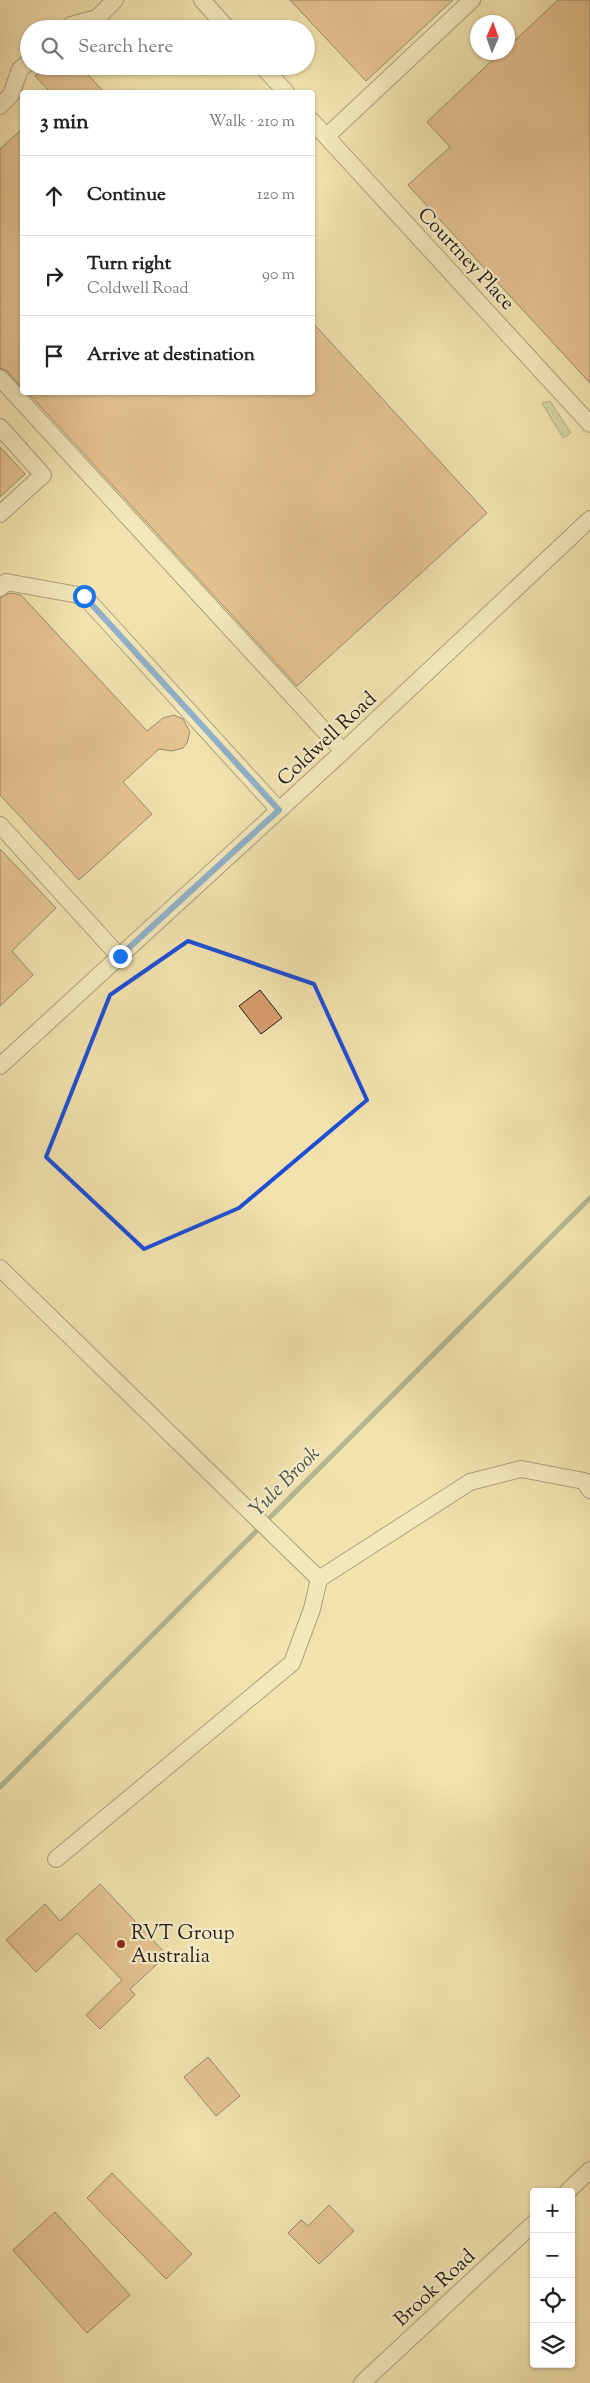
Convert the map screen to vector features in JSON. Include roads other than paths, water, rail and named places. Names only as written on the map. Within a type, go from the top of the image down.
[{"type":"street","points":[[90,20],[97,18],[115,0]]},
{"type":"street","points":[[202,0],[220,20]]},
{"type":"street","points":[[327,136],[472,0]]},
{"type":"street","points":[[0,106],[12,96],[20,69]]},
{"type":"street","points":[[270,75],[284,90]]},
{"type":"street","name":"Courtney Place","points":[[315,124],[590,424]]},
{"type":"street","points":[[0,378],[343,751]]},
{"type":"street","points":[[0,428],[43,475],[0,514]]},
{"type":"street","name":"Coldwell Road","points":[[0,1066],[343,751],[590,519]]},
{"type":"street","points":[[0,588],[6,582],[84,596],[279,810]]},
{"type":"street","points":[[0,825],[120,956]]},
{"type":"street","points":[[0,1268],[319,1579]]},
{"type":"street","points":[[56,1859],[292,1663],[312,1609],[319,1579],[470,1482],[521,1469],[584,1481],[590,1490]]},
{"type":"street","points":[[570,2188],[590,2170]]},
{"type":"street","name":"Brook Road","points":[[362,2383],[530,2227]]},
{"type":"waterway","name":"Yule Brook","points":[[0,1787],[590,1198]]},
{"type":"place","name":"RVT Group Australia","points":[[121,1944]]}]
